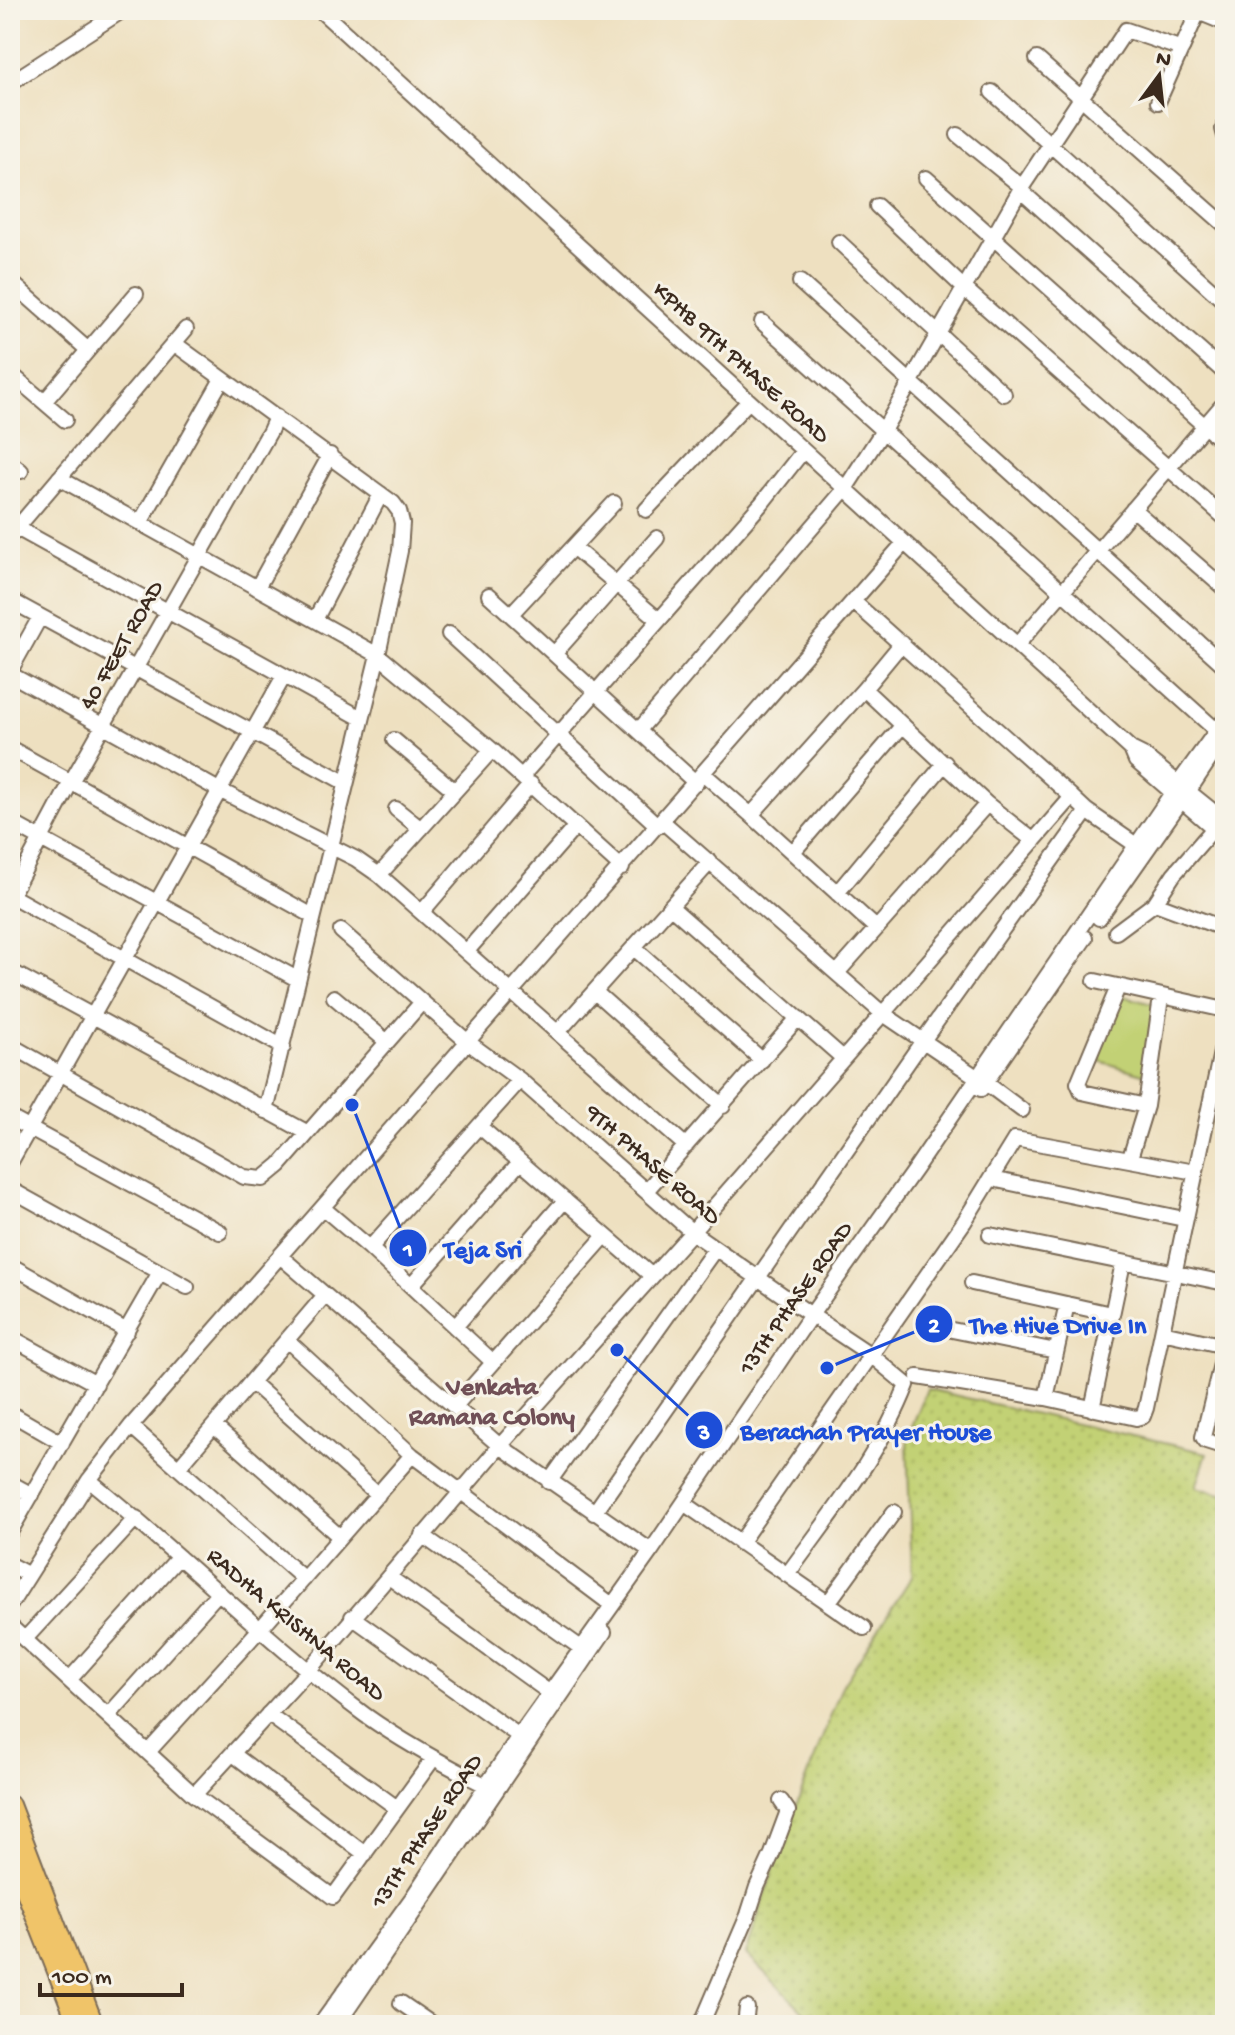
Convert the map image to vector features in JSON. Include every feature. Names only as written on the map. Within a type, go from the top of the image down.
[{"type":"main road","points":[[10,1805],[94,2025]]},
{"type":"main road","points":[[10,1851],[78,2025]]},
{"type":"street","points":[[10,83],[123,10]]},
{"type":"street","name":"KPHB 9TH PHASE ROAD","points":[[320,10],[1131,749],[1136,761],[1149,766],[1222,825]]},
{"type":"street","points":[[1158,102],[1198,12],[1225,23]]},
{"type":"street","points":[[639,730],[845,489],[940,334],[1021,189],[1126,30],[1182,49]]},
{"type":"street","points":[[1037,59],[1225,225]]},
{"type":"street","points":[[992,92],[1225,302]]},
{"type":"street","points":[[1225,124],[1225,136]]},
{"type":"street","points":[[958,135],[1225,373]]},
{"type":"street","points":[[926,178],[1225,444]]},
{"type":"street","points":[[877,206],[964,288],[1225,518]]},
{"type":"street","points":[[839,242],[1004,394]]},
{"type":"street","points":[[10,281],[88,350]]},
{"type":"street","points":[[800,282],[1225,666]]},
{"type":"street","points":[[44,402],[136,294]]},
{"type":"street","points":[[762,322],[1063,591],[1222,728],[1180,792]]},
{"type":"street","points":[[186,329],[14,532],[361,718]]},
{"type":"street","points":[[175,344],[381,494],[399,511],[402,523],[400,551],[378,655],[266,1111]]},
{"type":"street","points":[[10,373],[65,420]]},
{"type":"street","points":[[140,523],[222,379]]},
{"type":"street","points":[[646,510],[748,402]]},
{"type":"street","points":[[1017,645],[1225,402]]},
{"type":"street","name":"40 FEET ROAD","points":[[10,896],[276,417]]},
{"type":"street","points":[[422,912],[560,734],[762,503],[803,451]]},
{"type":"street","points":[[257,588],[330,455]]},
{"type":"street","points":[[59,478],[378,655],[492,750],[622,868]]},
{"type":"street","points":[[315,620],[381,494]]},
{"type":"street","points":[[511,614],[614,503]]},
{"type":"street","points":[[1133,509],[1225,589]]},
{"type":"street","points":[[555,653],[657,538]]},
{"type":"street","points":[[10,1605],[89,1480],[131,1426],[904,543]]},
{"type":"street","points":[[574,548],[659,620]]},
{"type":"street","points":[[489,595],[639,730],[751,815],[876,928]]},
{"type":"street","points":[[10,600],[346,783]]},
{"type":"street","points":[[854,602],[1087,811],[1136,845]]},
{"type":"street","points":[[40,617],[10,672],[219,790],[356,859],[379,875],[686,1146]]},
{"type":"street","points":[[449,634],[660,824],[710,862],[882,1013],[1022,1110]]},
{"type":"street","points":[[751,815],[902,643]]},
{"type":"street","points":[[10,1163],[284,676]]},
{"type":"street","points":[[864,689],[987,804],[1034,841]]},
{"type":"street","points":[[793,852],[903,725]]},
{"type":"street","points":[[394,740],[455,791]]},
{"type":"street","points":[[10,748],[313,916]]},
{"type":"street","points":[[379,875],[492,750]]},
{"type":"street","points":[[837,893],[945,763]]},
{"type":"street","name":"13TH PHASE ROAD","points":[[1003,1049],[1136,845],[1180,792]]},
{"type":"street","name":"13TH PHASE ROAD","points":[[337,2025],[602,1626],[1180,792]]},
{"type":"street","points":[[194,1795],[308,1671],[460,1491],[692,1232],[1072,797]]},
{"type":"street","points":[[837,973],[987,804]]},
{"type":"street","points":[[396,809],[421,829]]},
{"type":"street","points":[[594,1513],[1087,811]]},
{"type":"street","points":[[10,822],[297,979]]},
{"type":"street","points":[[1116,932],[1155,903],[1174,874],[1222,825]]},
{"type":"street","points":[[467,951],[576,826]]},
{"type":"street","points":[[558,1032],[710,862]]},
{"type":"street","points":[[10,896],[283,1047]]},
{"type":"street","points":[[1155,903],[1225,929]]},
{"type":"street","points":[[671,907],[843,1058]]},
{"type":"street","name":"9TH PHASE ROAD","points":[[341,931],[469,1043],[520,1080],[692,1232],[871,1355],[907,1385],[894,1418],[868,1461],[787,1575]]},
{"type":"street","points":[[634,948],[762,1060]]},
{"type":"street","points":[[10,971],[308,1133]]},
{"type":"street","points":[[1095,981],[1225,1010]]},
{"type":"street","points":[[1118,987],[1078,1083],[1082,1092],[1146,1106]]},
{"type":"street","points":[[595,992],[723,1106]]},
{"type":"street","points":[[334,997],[386,1041]]},
{"type":"street","points":[[1130,1158],[1146,1106],[1161,997]]},
{"type":"street","points":[[10,1045],[244,1177],[255,1180],[269,1175],[422,1002]]},
{"type":"street","points":[[646,1191],[798,1018]]},
{"type":"street","points":[[918,1377],[1046,1398],[1136,1418],[1143,1416],[1225,1033]]},
{"type":"street","points":[[370,1248],[520,1080]]},
{"type":"street","points":[[10,1118],[220,1232]]},
{"type":"street","points":[[479,1126],[652,1276]]},
{"type":"street","points":[[740,1543],[992,1179],[1015,1139],[1195,1172]]},
{"type":"street","points":[[411,1286],[520,1162]]},
{"type":"street","points":[[992,1179],[1184,1219]]},
{"type":"street","points":[[10,1189],[187,1287]]},
{"type":"street","points":[[455,1327],[565,1200]]},
{"type":"street","points":[[323,1208],[493,1362]]},
{"type":"street","points":[[990,1235],[1225,1283]]},
{"type":"street","points":[[455,1406],[605,1236]]},
{"type":"street","points":[[549,1482],[715,1249]]},
{"type":"street","points":[[280,1256],[500,1446],[651,1551]]},
{"type":"street","points":[[1092,1409],[1123,1263]]},
{"type":"street","points":[[10,1265],[127,1331]]},
{"type":"street","points":[[10,1532],[160,1272]]},
{"type":"street","points":[[972,1283],[1111,1314]]},
{"type":"street","points":[[178,1468],[325,1295]]},
{"type":"street","points":[[1046,1398],[1067,1304]]},
{"type":"street","points":[[952,1330],[1056,1351]]},
{"type":"street","points":[[1162,1332],[1225,1347],[1220,1395],[1203,1437],[1206,1441],[1225,1447]]},
{"type":"street","points":[[10,1337],[96,1384]]},
{"type":"street","points":[[287,1340],[412,1455],[612,1605]]},
{"type":"street","name":"13TH PHASE ROAD","points":[[320,2025],[412,1898],[519,1736],[581,1648],[602,1626],[612,1605],[798,1342]]},
{"type":"street","points":[[251,1382],[378,1495]]},
{"type":"street","points":[[10,1413],[62,1443]]},
{"type":"street","points":[[131,1426],[304,1579]]},
{"type":"street","points":[[214,1426],[340,1537]]},
{"type":"street","points":[[148,1752],[412,1455]]},
{"type":"street","name":"RADHA KRISHNA ROAD","points":[[89,1480],[308,1671],[433,1759],[487,1786]]},
{"type":"street","points":[[10,1483],[32,1495]]},
{"type":"street","points":[[688,1506],[864,1628]]},
{"type":"street","points":[[828,1603],[894,1512]]},
{"type":"street","points":[[25,1639],[136,1518]]},
{"type":"street","points":[[422,1535],[581,1648]]},
{"type":"street","points":[[69,1680],[179,1557]]},
{"type":"street","points":[[10,1565],[29,1575]]},
{"type":"street","points":[[389,1577],[550,1693]]},
{"type":"street","points":[[108,1716],[218,1593]]},
{"type":"street","points":[[352,1617],[519,1736]]},
{"type":"street","points":[[10,1626],[194,1795],[333,1897],[433,1759]]},
{"type":"street","points":[[268,1714],[397,1808]]},
{"type":"street","points":[[233,1754],[365,1854]]},
{"type":"street","points":[[701,2025],[788,1811],[781,1801]]},
{"type":"street","points":[[401,2003],[433,2025]]},
{"type":"street","points":[[745,2025],[747,2008]]},
{"type":"green space","points":[[1120,995],[1155,1005],[1146,1075],[1093,1059]]},
{"type":"green space","points":[[927,1389],[1207,1453],[1196,1487],[1225,1495],[1225,2025],[817,2025],[746,1954],[780,1849],[842,1686],[912,1576],[907,1439]]},
{"type":"place","name":"Teja Sri","points":[[352,1105]]},
{"type":"place","name":"Berachah Prayer House","points":[[617,1350]]},
{"type":"place","name":"The Hive Drive In","points":[[827,1368]]},
{"type":"district","name":"Venkata Ramana Colony","points":[[492,1404]]}]
